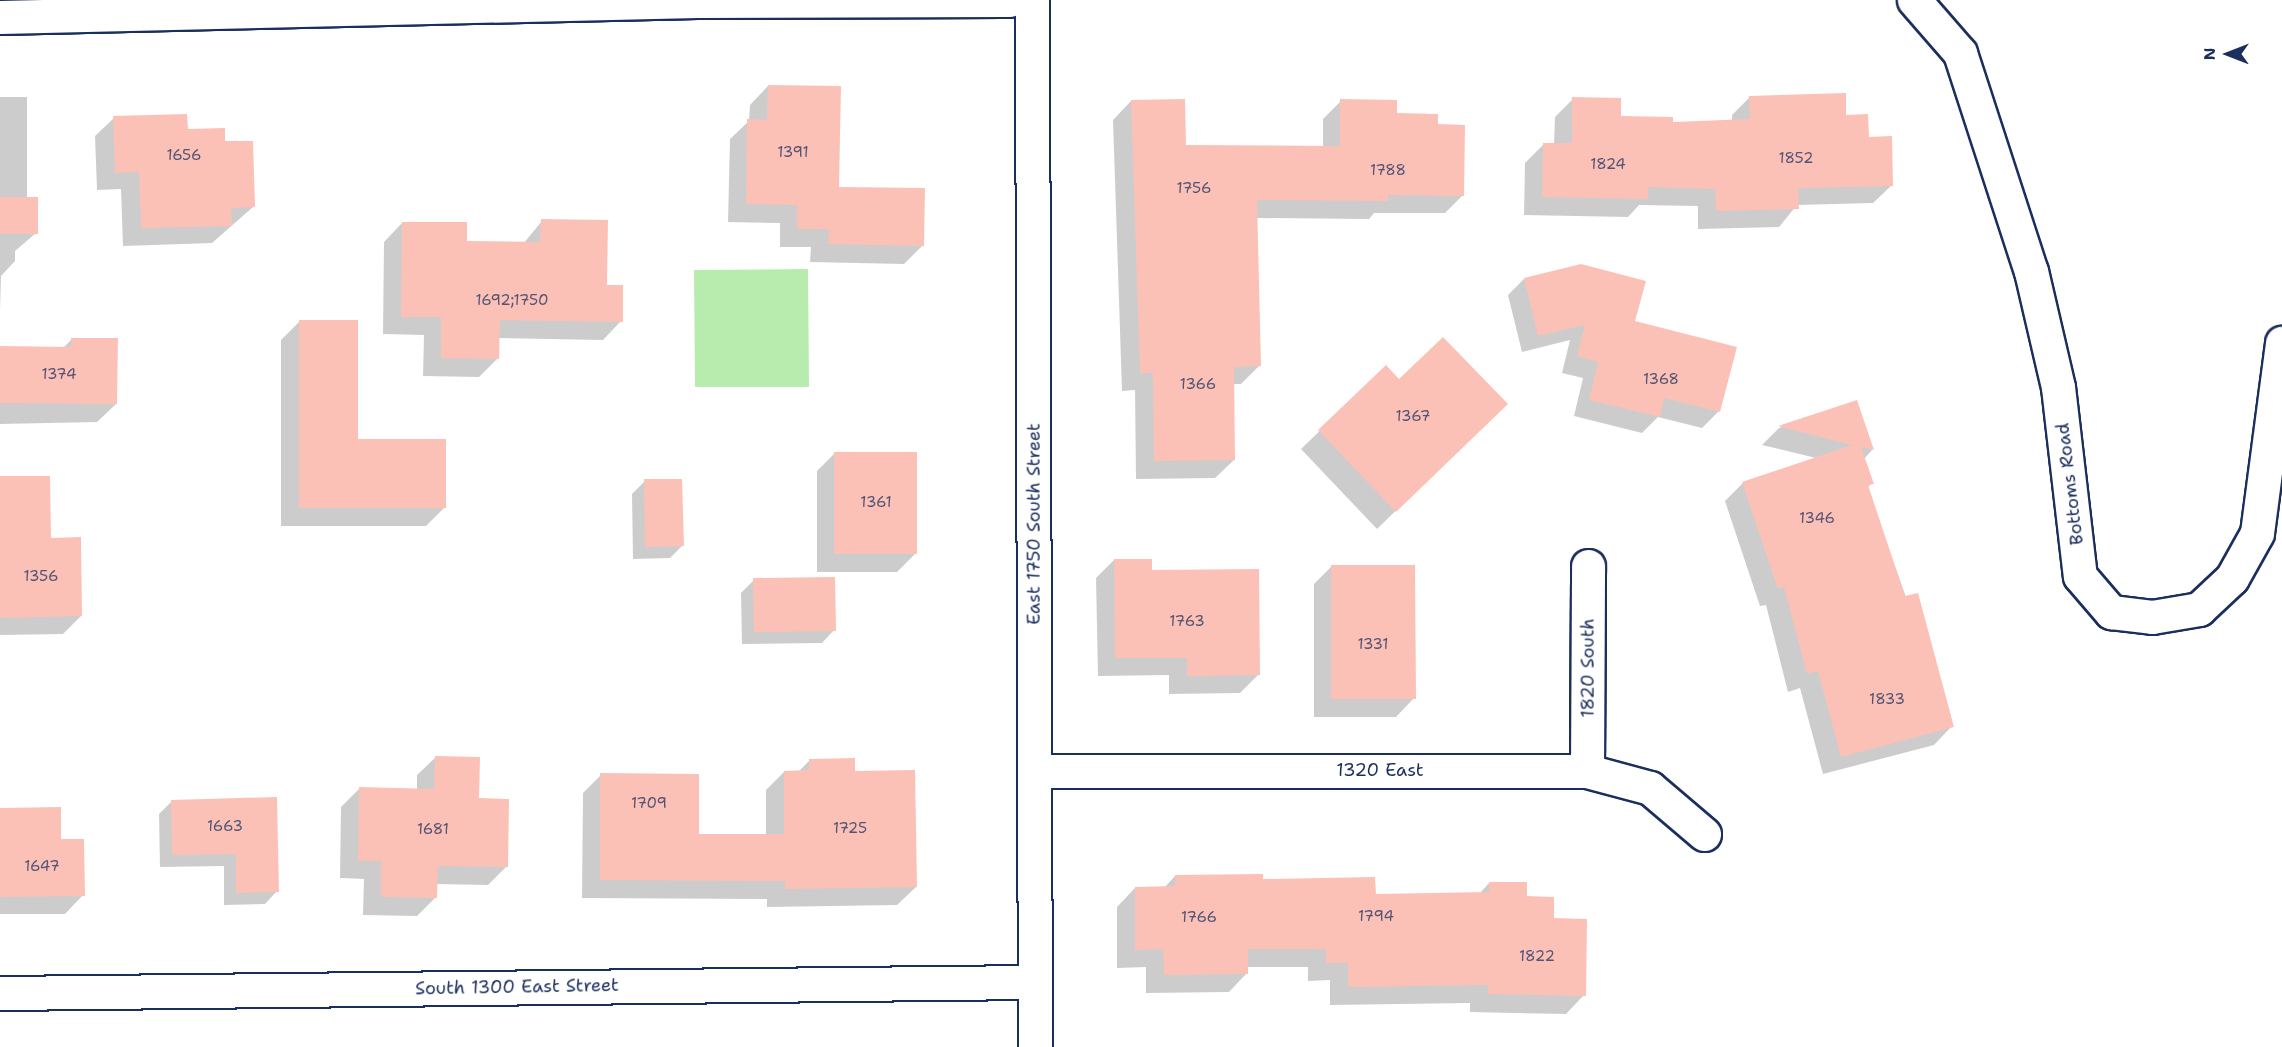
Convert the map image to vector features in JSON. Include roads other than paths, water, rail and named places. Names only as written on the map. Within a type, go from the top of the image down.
[{"type":"street","points":[[0,17],[92,7],[1010,0]]},
{"type":"street","name":"East 1750 South Street","points":[[1032,0],[1035,1047]]},
{"type":"street","name":"Bottoms Road","points":[[1914,0],[1960,53],[2031,271],[2058,387],[2080,576],[2111,612],[2152,617],[2199,609],[2232,578],[2258,533],[2282,343]]},
{"type":"street","name":"1820 South","points":[[1587,771],[1588,566]]},
{"type":"street","name":"1320 East","points":[[1036,771],[1587,771],[1650,788],[1704,834]]},
{"type":"street","name":"South 1300 East Street","points":[[0,993],[1034,982]]}]
